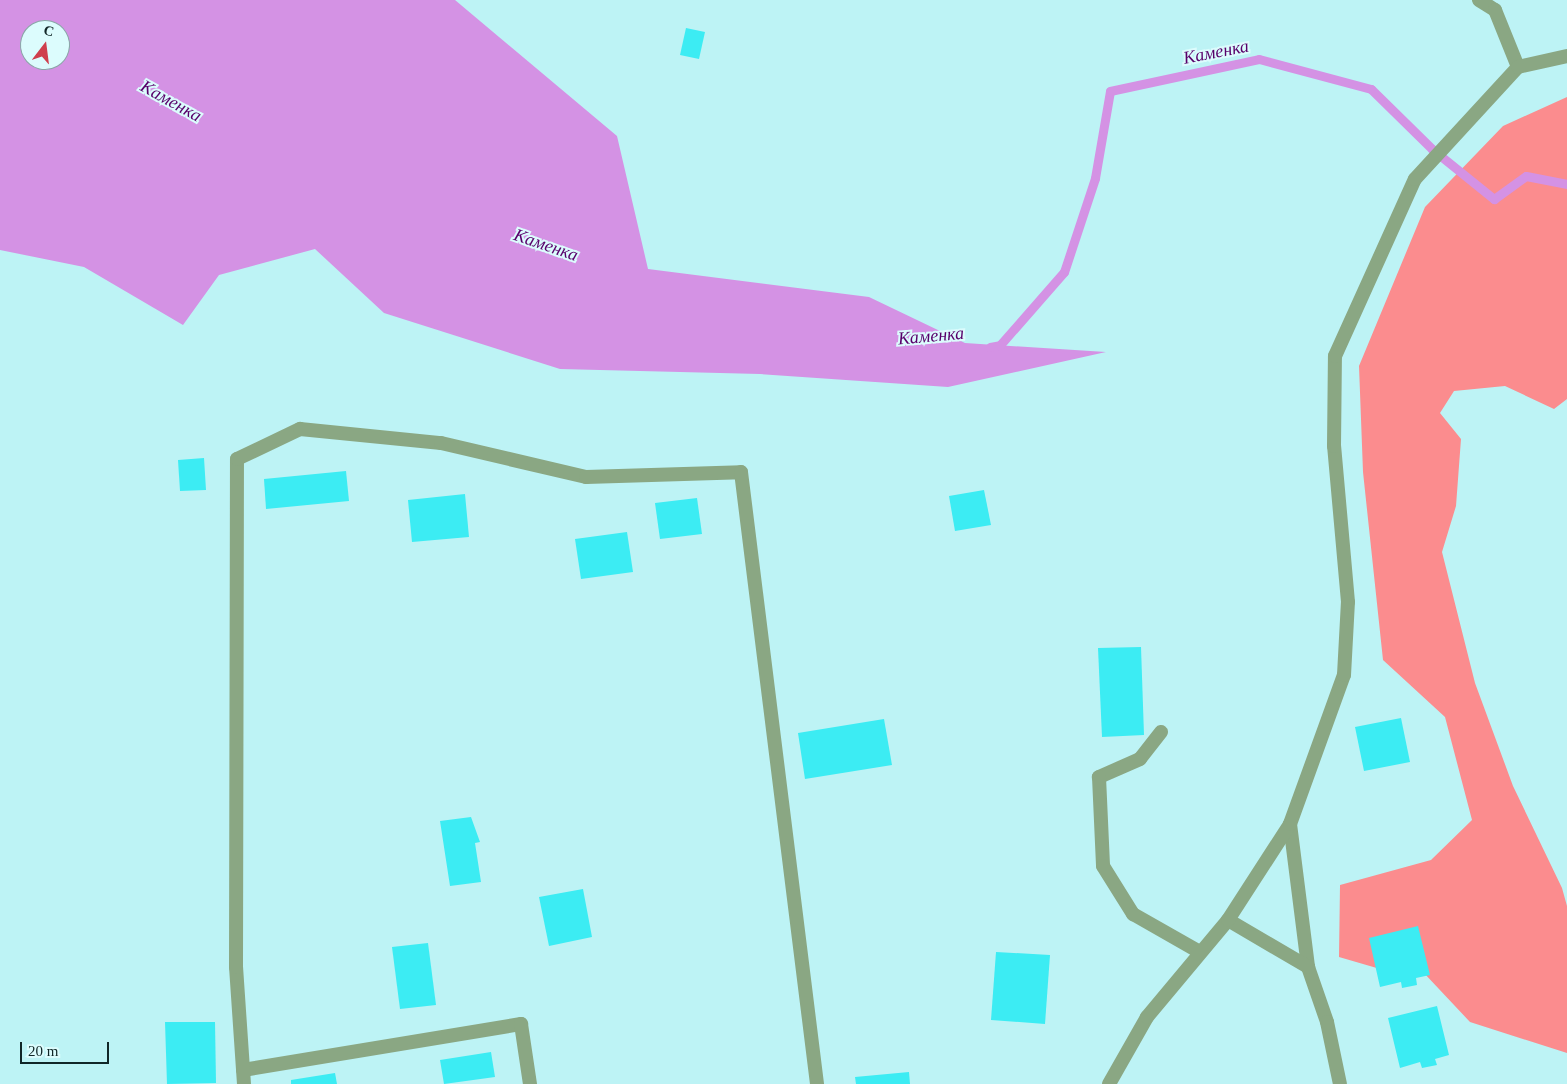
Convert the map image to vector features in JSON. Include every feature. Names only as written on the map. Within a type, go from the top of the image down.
[{"type":"street","points":[[1479,0],[1495,10],[1518,67]]},
{"type":"street","points":[[1109,1084],[1147,1017],[1198,952],[1228,920],[1290,824],[1344,674],[1348,602],[1334,446],[1335,356],[1415,179],[1518,67],[1567,56]]},
{"type":"street","points":[[530,1084],[521,1024],[243,1077],[236,967],[237,459],[300,429],[441,443],[586,477],[741,472],[817,1084]]},
{"type":"street","points":[[1161,732],[1140,759],[1099,777],[1103,866],[1133,914],[1198,952]]},
{"type":"street","points":[[1290,824],[1308,967],[1327,1022],[1340,1084]]},
{"type":"street","points":[[1228,920],[1308,967]]},
{"type":"shaded area","points":[[1567,97],[1567,399],[1554,409],[1505,386],[1454,391],[1440,413],[1461,439],[1456,506],[1442,552],[1475,683],[1513,786],[1562,888],[1567,906],[1567,1053],[1470,1022],[1423,972],[1387,971],[1339,957],[1340,885],[1431,860],[1472,820],[1445,717],[1383,660],[1363,472],[1359,366],[1425,207],[1503,126]]},
{"type":"water","points":[[0,0],[455,0],[617,136],[648,269],[869,297],[965,343],[1106,352],[948,387],[760,374],[560,369],[384,313],[315,249],[219,275],[183,325],[84,267],[0,250]]},
{"type":"building","points":[[686,28],[705,32],[699,59],[680,55]]},
{"type":"building","points":[[204,458],[206,490],[180,491],[178,460]]},
{"type":"building","points":[[346,471],[349,501],[266,509],[264,479]]},
{"type":"building","points":[[984,490],[991,525],[955,531],[949,496]]},
{"type":"building","points":[[465,494],[469,537],[412,542],[408,500]]},
{"type":"building","points":[[697,498],[702,534],[660,539],[655,503]]},
{"type":"building","points":[[627,532],[633,572],[581,579],[575,539]]},
{"type":"building","points":[[1141,647],[1144,735],[1102,737],[1098,648]]},
{"type":"building","points":[[1401,718],[1410,762],[1364,771],[1355,727]]},
{"type":"building","points":[[884,719],[892,765],[805,779],[798,733]]},
{"type":"building","points":[[471,817],[480,842],[475,843],[481,882],[450,886],[440,821]]},
{"type":"building","points":[[583,889],[592,937],[549,946],[539,897]]},
{"type":"building","points":[[1418,926],[1430,975],[1416,978],[1417,985],[1402,988],[1401,982],[1380,987],[1369,938]]},
{"type":"building","points":[[428,943],[436,1005],[400,1009],[392,947]]},
{"type":"building","points":[[996,952],[1050,955],[1045,1024],[991,1020]]},
{"type":"building","points":[[1437,1006],[1449,1055],[1435,1059],[1437,1065],[1422,1068],[1420,1062],[1400,1068],[1388,1018]]},
{"type":"building","points":[[165,1022],[215,1022],[216,1083],[167,1084]]},
{"type":"building","points":[[491,1052],[495,1077],[444,1084],[440,1060]]},
{"type":"building","points":[[909,1072],[910,1084],[856,1084],[855,1077]]},
{"type":"building","points":[[335,1073],[337,1084],[291,1084],[291,1080]]},
{"type":"waterway","name":"Каменка","points":[[990,347],[1000,345],[1064,272],[1095,178],[1110,91],[1259,59],[1371,89],[1432,149],[1494,199],[1526,176],[1567,184]]}]
